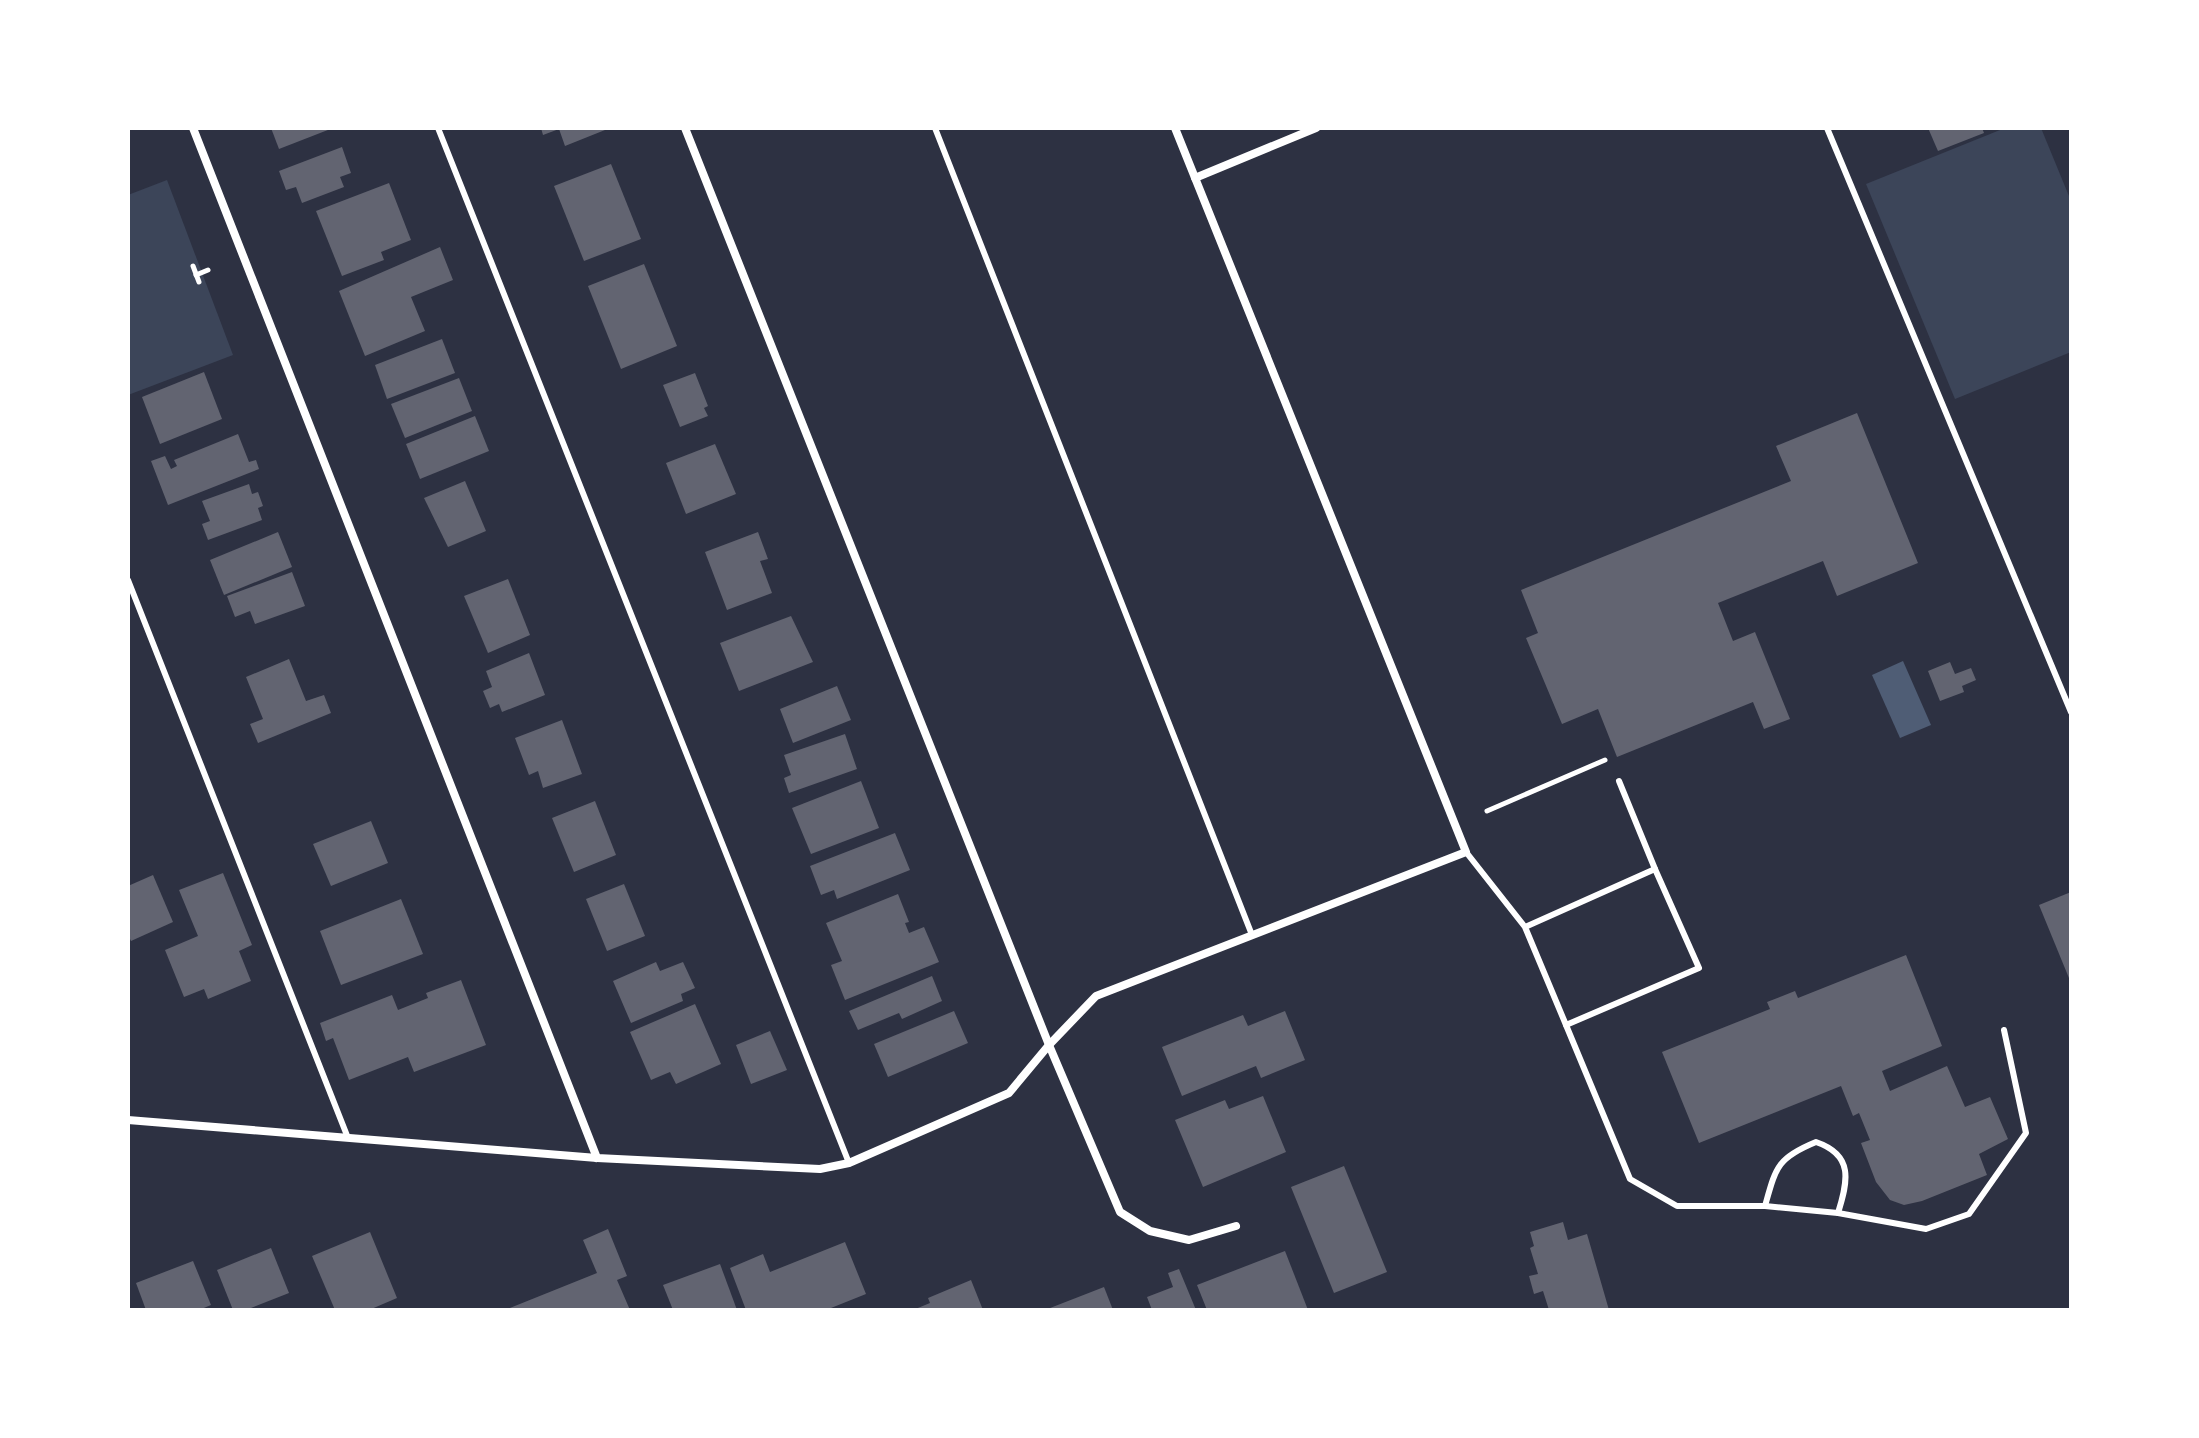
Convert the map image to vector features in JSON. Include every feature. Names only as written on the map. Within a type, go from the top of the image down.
[{"type":"street","points":[[193,128],[597,1158]]},
{"type":"street","points":[[685,128],[1049,1045],[1120,1212],[1150,1231],[1189,1240],[1236,1226]]},
{"type":"street","points":[[128,1120],[597,1158],[820,1169],[849,1163],[1009,1093],[1096,996],[1466,852],[1175,128]]},
{"type":"street","points":[[1195,178],[1316,128]]},
{"type":"lane","points":[[438,128],[849,1163]]},
{"type":"lane","points":[[935,128],[1252,935]]},
{"type":"lane","points":[[1827,128],[2071,712]]},
{"type":"lane","points":[[128,580],[348,1138]]},
{"type":"lane","points":[[1566,1025],[1699,968],[1619,781]]},
{"type":"lane","points":[[1466,852],[1525,927],[1630,1179],[1677,1206],[1765,1206],[1838,1213],[1926,1229],[1969,1214],[2026,1133],[2004,1030]]},
{"type":"lane","points":[[1525,927],[1655,869]]},
{"type":"lane","points":[[1765,1206],[1775,1171],[1792,1152],[1816,1142],[1833,1148],[1845,1167],[1847,1185],[1838,1213]]},
{"type":"path","points":[[193,266],[199,282]]},
{"type":"path","points":[[196,275],[208,270]]},
{"type":"path","points":[[1487,811],[1605,760]]},
{"type":"shaded area","points":[[2005,128],[2041,128],[2071,201],[2071,352],[1955,399],[1866,184]]},
{"type":"shaded area","points":[[167,180],[233,355],[128,395],[128,195]]},
{"type":"shaded area","points":[[1903,661],[1931,725],[1900,738],[1872,675]]},
{"type":"building","points":[[271,128],[333,128],[279,149]]},
{"type":"building","points":[[541,128],[610,128],[565,146],[559,129],[543,135]]},
{"type":"building","points":[[1928,128],[1982,128],[1984,133],[1938,151]]},
{"type":"building","points":[[342,147],[351,173],[340,177],[344,187],[302,203],[296,187],[286,190],[279,171]]},
{"type":"building","points":[[611,164],[641,239],[584,261],[554,186]]},
{"type":"building","points":[[389,183],[411,240],[381,252],[384,260],[342,276],[316,211]]},
{"type":"building","points":[[440,247],[453,280],[411,297],[425,331],[365,356],[339,291]]},
{"type":"building","points":[[644,264],[677,346],[621,369],[588,286]]},
{"type":"building","points":[[442,339],[455,373],[387,399],[375,365]]},
{"type":"building","points":[[204,372],[222,419],[160,444],[142,397]]},
{"type":"building","points":[[695,373],[708,406],[704,408],[708,416],[680,427],[663,385]]},
{"type":"building","points":[[459,378],[472,411],[405,438],[391,404]]},
{"type":"building","points":[[1857,413],[1918,563],[1837,596],[1823,561],[1718,603],[1733,641],[1755,632],[1790,719],[1764,729],[1753,702],[1617,757],[1598,709],[1562,724],[1526,638],[1538,633],[1521,590],[1791,481],[1776,446]]},
{"type":"building","points":[[475,416],[489,451],[420,479],[406,444]]},
{"type":"building","points":[[238,434],[249,462],[256,460],[259,469],[168,505],[151,461],[165,456],[171,469],[177,466],[174,460]]},
{"type":"building","points":[[715,444],[736,494],[686,514],[666,463]]},
{"type":"building","points":[[465,481],[486,531],[448,547],[424,498]]},
{"type":"building","points":[[249,484],[252,494],[258,492],[263,506],[258,508],[262,520],[208,540],[202,524],[210,521],[202,501]]},
{"type":"building","points":[[278,532],[292,567],[224,595],[210,560]]},
{"type":"building","points":[[758,532],[768,559],[760,561],[772,593],[727,610],[705,552]]},
{"type":"building","points":[[292,572],[305,606],[255,624],[250,611],[235,617],[227,596]]},
{"type":"building","points":[[508,579],[530,635],[488,653],[464,596]]},
{"type":"building","points":[[791,616],[813,662],[739,691],[720,643]]},
{"type":"building","points":[[529,653],[545,695],[502,712],[499,704],[490,708],[483,691],[492,687],[486,671]]},
{"type":"building","points":[[289,659],[306,701],[324,695],[331,713],[258,743],[250,724],[263,719],[246,677]]},
{"type":"building","points":[[1950,662],[1955,674],[1971,668],[1976,680],[1962,686],[1964,692],[1940,701],[1928,671]]},
{"type":"building","points":[[837,686],[851,720],[793,743],[780,709]]},
{"type":"building","points":[[562,720],[582,774],[543,788],[538,771],[529,775],[515,738]]},
{"type":"building","points":[[845,734],[857,769],[789,793],[784,778],[791,775],[784,755]]},
{"type":"building","points":[[861,781],[879,828],[811,854],[792,808]]},
{"type":"building","points":[[595,801],[616,855],[574,872],[552,818]]},
{"type":"building","points":[[371,821],[388,863],[331,886],[313,844]]},
{"type":"building","points":[[895,833],[910,870],[837,899],[834,890],[821,895],[810,866]]},
{"type":"building","points":[[223,873],[252,945],[239,951],[251,981],[208,999],[204,989],[184,997],[165,950],[198,936],[179,890]]},
{"type":"building","points":[[153,875],[173,922],[131,941],[128,935],[128,886]]},
{"type":"building","points":[[624,884],[645,936],[607,951],[586,899]]},
{"type":"building","points":[[2071,892],[2071,983],[2039,905]]},
{"type":"building","points":[[898,894],[909,922],[905,923],[909,933],[924,927],[939,962],[845,1000],[831,965],[842,961],[826,923]]},
{"type":"building","points":[[401,899],[423,954],[341,985],[320,931]]},
{"type":"building","points":[[1906,955],[1942,1046],[1882,1071],[1890,1091],[1947,1066],[1965,1107],[1990,1097],[2008,1139],[1979,1154],[1987,1175],[1922,1201],[1904,1205],[1890,1200],[1876,1182],[1861,1143],[1870,1140],[1859,1113],[1853,1116],[1841,1086],[1699,1143],[1662,1052],[1770,1009],[1767,1002],[1795,991],[1798,998]]},
{"type":"building","points":[[656,962],[660,971],[683,962],[695,988],[681,994],[683,1001],[631,1023],[613,981]]},
{"type":"building","points":[[932,976],[942,1001],[902,1019],[899,1013],[858,1030],[849,1011]]},
{"type":"building","points":[[461,980],[486,1045],[414,1072],[408,1057],[349,1080],[333,1038],[326,1041],[320,1023],[392,995],[398,1010],[428,998],[426,993]]},
{"type":"building","points":[[695,1004],[721,1064],[676,1084],[670,1072],[651,1080],[630,1032]]},
{"type":"building","points":[[954,1011],[968,1043],[888,1077],[874,1044]]},
{"type":"building","points":[[1285,1011],[1305,1060],[1261,1078],[1256,1066],[1182,1096],[1162,1047],[1243,1015],[1248,1026]]},
{"type":"building","points":[[770,1031],[787,1070],[751,1084],[736,1045]]},
{"type":"building","points":[[1263,1096],[1286,1152],[1203,1187],[1175,1120],[1225,1100],[1229,1109]]},
{"type":"building","points":[[1344,1166],[1387,1272],[1334,1293],[1291,1187]]},
{"type":"building","points":[[1563,1222],[1568,1240],[1587,1234],[1609,1310],[1549,1310],[1543,1291],[1534,1294],[1529,1276],[1538,1274],[1530,1248],[1534,1246],[1530,1232]]},
{"type":"building","points":[[608,1229],[627,1276],[617,1280],[630,1310],[505,1310],[597,1273],[583,1240]]},
{"type":"building","points":[[370,1232],[397,1298],[369,1310],[335,1310],[312,1256]]},
{"type":"building","points":[[845,1242],[866,1294],[826,1310],[746,1310],[730,1268],[763,1254],[770,1272]]},
{"type":"building","points":[[271,1248],[289,1293],[246,1310],[233,1310],[217,1270]]},
{"type":"building","points":[[1285,1251],[1308,1310],[1207,1310],[1197,1285]]},
{"type":"building","points":[[193,1261],[211,1305],[199,1310],[146,1310],[136,1283]]},
{"type":"building","points":[[720,1264],[737,1310],[673,1310],[663,1285]]},
{"type":"building","points":[[1179,1269],[1196,1310],[1152,1310],[1147,1297],[1173,1287],[1168,1273]]},
{"type":"building","points":[[971,1280],[983,1310],[913,1310],[930,1303],[928,1298]]},
{"type":"building","points":[[1104,1287],[1113,1310],[1045,1310]]}]
